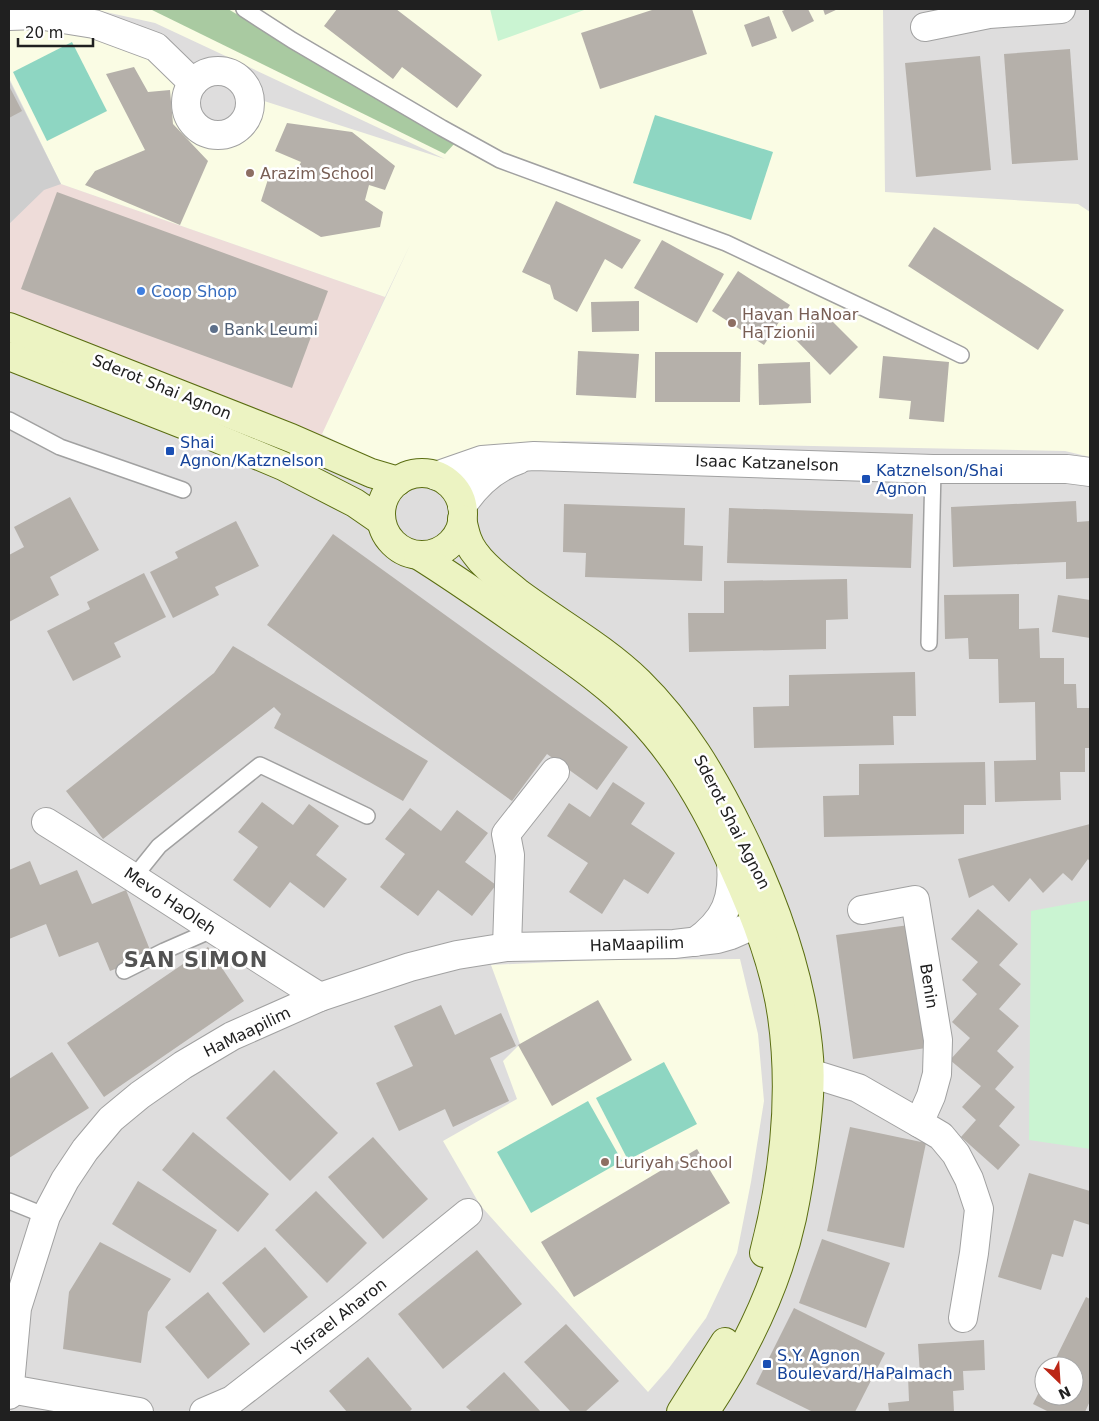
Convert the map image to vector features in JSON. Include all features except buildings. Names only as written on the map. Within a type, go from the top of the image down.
[{"type":"street","points":[[925,27],[989,14],[1061,9]]},
{"type":"street","points":[[9,16],[38,16],[94,24],[156,47],[192,83]]},
{"type":"street","name":"Sderot Shai Agnon","points":[[9,327],[291,438],[371,474],[398,481]]},
{"type":"street","name":"Sderot Shai Agnon","points":[[9,356],[195,429],[283,466],[355,503],[381,521]]},
{"type":"street","name":"Isaac Katzanelson","points":[[462,513],[476,488],[496,470],[509,463],[534,456]]},
{"type":"street","name":"Isaac Katzanelson","points":[[436,476],[482,460],[534,456],[933,469],[1067,469],[1090,472]]},
{"type":"street","points":[[416,473],[436,476],[443,479],[453,488],[462,513],[458,532],[450,544],[432,553],[418,555],[405,551],[394,544],[386,534],[381,521],[382,502],[388,490],[398,481],[416,473]]},
{"type":"street","name":"Sderot Shai Agnon","points":[[462,513],[469,544],[488,568],[536,606],[601,651],[638,681],[667,711],[691,743],[716,784],[757,865],[774,981],[782,1015],[786,1054],[786,1124],[777,1192],[770,1230],[758,1273],[739,1319],[681,1412]]},
{"type":"street","name":"Sderot Shai Agnon","points":[[418,555],[564,654],[602,683],[638,715],[671,756],[716,830],[731,862],[764,913],[796,976],[806,1026],[810,1073],[807,1118],[792,1218],[778,1268],[746,1344],[705,1412]]},
{"type":"street","points":[[507,947],[510,855],[506,834],[555,772]]},
{"type":"street","name":"Mevo HaOleh","points":[[46,822],[134,877],[212,930],[320,997]]},
{"type":"street","name":"HaMaapilim","points":[[695,942],[710,930],[728,904],[732,893],[731,862]]},
{"type":"street","name":"Benin","points":[[862,910],[915,900],[938,1040],[938,1074],[919,1123]]},
{"type":"street","name":"HaMaapilim","points":[[9,1392],[12,1338],[17,1308],[46,1216],[65,1180],[85,1150],[111,1119],[140,1095],[182,1065],[232,1036],[320,997],[428,962],[456,955],[507,947],[695,942],[731,936],[764,913]]},
{"type":"street","points":[[810,1073],[858,1088],[941,1136],[956,1154],[970,1179],[979,1209],[963,1318]]},
{"type":"street","name":"Yisrael Aharon","points":[[204,1412],[232,1400],[352,1308],[468,1213]]},
{"type":"street","points":[[9,1392],[139,1412]]},
{"type":"lane","points":[[244,9],[292,40],[500,160],[726,244],[961,355]]},
{"type":"lane","points":[[9,420],[60,447],[183,490]]},
{"type":"lane","points":[[929,643],[933,469]]},
{"type":"lane","points":[[134,877],[159,846],[260,765],[367,816]]},
{"type":"lane","points":[[124,971],[212,930]]},
{"type":"lane","points":[[9,1201],[46,1216]]},
{"type":"shaded area","points":[[9,9],[1090,9],[1090,1412],[9,1412]]},
{"type":"shaded area","name":"Havan HaNoar HaTzionii","points":[[92,9],[883,9],[885,192],[1078,204],[1090,212],[1090,457],[1065,451],[563,441],[501,451],[435,468],[407,471],[376,462],[322,434],[410,245],[385,297],[61,184],[9,78],[9,28],[21,26],[69,32],[122,46],[162,64],[181,84],[179,118],[193,135],[210,145],[232,142],[253,127],[261,100],[445,159],[155,23]]},
{"type":"shaded area","points":[[9,80],[61,184],[44,190],[9,224]]},
{"type":"shaded area","points":[[61,184],[385,297],[315,450],[9,327],[9,224],[46,187]]},
{"type":"shaded area","name":"Luriyah School","points":[[740,959],[758,1034],[764,1101],[737,1253],[706,1318],[669,1368],[648,1392],[480,1205],[443,1141],[517,1099],[503,1061],[520,1044],[491,965],[597,960]]},
{"type":"green space","points":[[150,9],[228,9],[455,143],[445,154]]},
{"type":"green space","points":[[490,9],[587,9],[498,41]]},
{"type":"green space","points":[[72,42],[107,111],[47,141],[13,72]]},
{"type":"green space","points":[[655,115],[773,152],[751,220],[633,183]]},
{"type":"green space","points":[[1090,900],[1090,1149],[1029,1140],[1031,911]]},
{"type":"green space","points":[[664,1062],[697,1124],[628,1160],[596,1098]]},
{"type":"green space","points":[[588,1101],[622,1161],[531,1213],[497,1152]]},
{"type":"place","name":"Arazim School","points":[[250,173]]},
{"type":"place","name":"Coop Shop","points":[[141,291]]},
{"type":"place","name":"Havan HaNoar HaTzionii","points":[[732,323]]},
{"type":"place","name":"Bank Leumi","points":[[214,329]]},
{"type":"place","name":"Shai Agnon/Katznelson","points":[[170,451]]},
{"type":"place","name":"Katznelson/Shai Agnon","points":[[866,479]]},
{"type":"place","name":"Luriyah School","points":[[605,1162]]},
{"type":"place","name":"S.Y. Agnon Boulevard/HaPalmach","points":[[767,1364]]},
{"type":"district","name":"SAN SIMON","points":[[196,960]]}]
